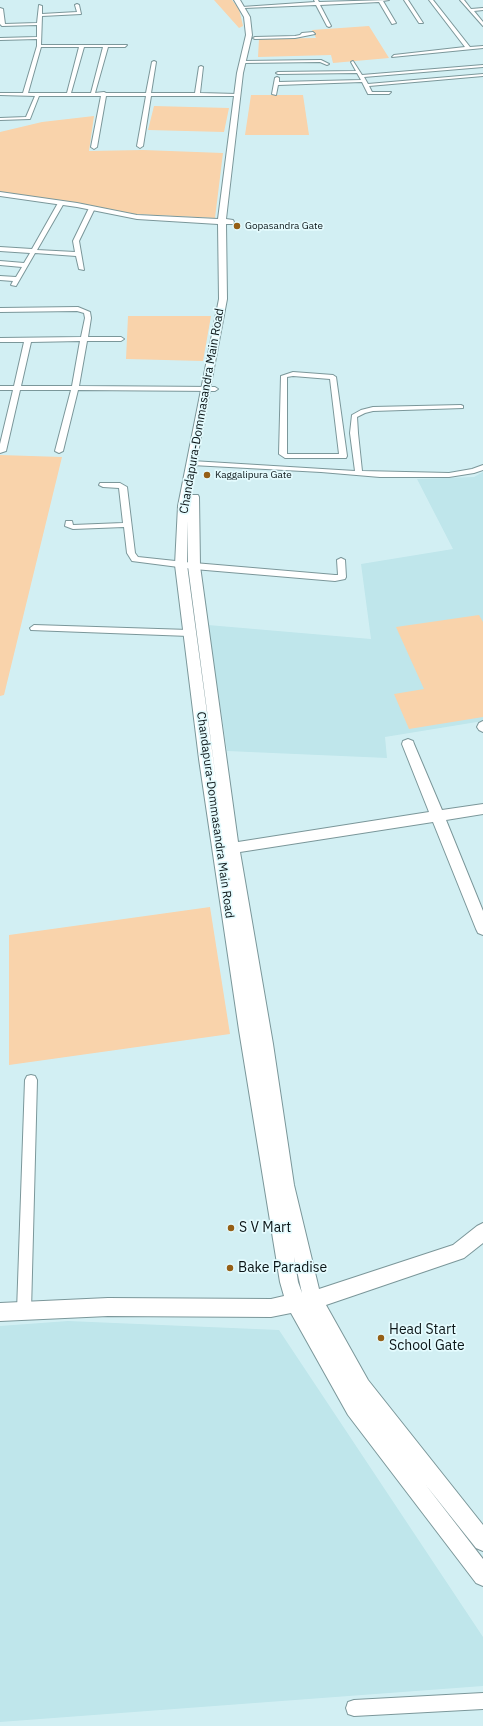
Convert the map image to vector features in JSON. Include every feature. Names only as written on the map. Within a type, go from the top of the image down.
[{"type":"main road","name":"Chandapura-Dommasandra Main Road","points":[[214,385],[237,95],[240,73],[247,62],[255,38],[256,30],[254,16],[245,4],[237,0]]},
{"type":"main road","name":"Chandapura-Dommasandra Main Road","points":[[245,4],[250,29],[246,74],[226,222],[230,299],[199,464],[183,506],[190,633],[206,759],[247,1030],[289,1282],[295,1303],[354,1408],[483,1576]]},
{"type":"main road","points":[[0,194],[92,208],[137,217],[226,222]]},
{"type":"main road","name":"Chandapura-Dommasandra Main Road","points":[[196,490],[187,565],[265,1044],[286,1185],[313,1300],[361,1387],[483,1541]]},
{"type":"main road","points":[[408,744],[483,929]]},
{"type":"main road","points":[[232,848],[483,809]]},
{"type":"main road","points":[[0,1312],[108,1307],[271,1308],[313,1300],[458,1252],[483,1232]]},
{"type":"street","points":[[380,0],[394,23]]},
{"type":"street","points":[[245,4],[387,0]]},
{"type":"street","points":[[406,0],[421,22]]},
{"type":"street","points":[[431,0],[468,49]]},
{"type":"street","points":[[462,0],[470,10],[481,19],[483,25]]},
{"type":"street","points":[[317,2],[329,26]]},
{"type":"street","points":[[40,15],[78,13],[77,5]]},
{"type":"street","points":[[25,93],[39,46],[40,6]]},
{"type":"street","points":[[470,10],[483,8]]},
{"type":"street","points":[[1,9],[2,24],[4,25],[40,24]]},
{"type":"street","points":[[255,38],[295,38],[302,36],[302,34],[313,33]]},
{"type":"street","points":[[0,39],[40,38]]},
{"type":"street","points":[[39,46],[125,46]]},
{"type":"street","points":[[69,93],[82,46]]},
{"type":"street","points":[[93,93],[106,46]]},
{"type":"street","points":[[394,56],[483,47]]},
{"type":"street","points":[[247,62],[321,61],[327,64]]},
{"type":"street","points":[[140,146],[154,62]]},
{"type":"street","points":[[274,94],[279,62]]},
{"type":"street","points":[[354,62],[370,93],[389,93]]},
{"type":"street","points":[[278,73],[360,74],[483,66]]},
{"type":"street","points":[[197,94],[201,67]]},
{"type":"street","points":[[276,84],[365,83],[483,75]]},
{"type":"street","points":[[0,119],[28,118],[38,93]]},
{"type":"street","points":[[94,147],[104,93]]},
{"type":"street","points":[[0,94],[104,93],[237,95]]},
{"type":"street","points":[[0,278],[16,282],[61,203]]},
{"type":"street","points":[[82,269],[76,241],[92,208]]},
{"type":"street","points":[[0,249],[79,254]]},
{"type":"street","points":[[0,263],[25,265]]},
{"type":"street","points":[[0,310],[78,309],[87,312],[88,318],[75,388],[59,451]]},
{"type":"street","points":[[0,340],[121,338]]},
{"type":"street","points":[[2,450],[28,340]]},
{"type":"street","points":[[286,375],[332,376],[335,379],[343,454],[339,457],[311,457],[285,456],[283,454],[284,376],[286,375]]},
{"type":"street","points":[[0,388],[214,385]]},
{"type":"street","points":[[359,474],[354,433],[354,416],[357,414],[373,409],[461,408]]},
{"type":"street","points":[[311,457],[312,469]]},
{"type":"street","points":[[199,464],[312,469],[359,474],[449,475],[462,474],[483,468]]},
{"type":"street","points":[[103,485],[120,485],[123,487],[131,553],[135,559],[340,578],[342,577],[342,560]]},
{"type":"street","points":[[68,523],[69,526],[73,527],[128,525]]},
{"type":"street","points":[[34,628],[190,633]]},
{"type":"street","points":[[24,1311],[30,1080]]},
{"type":"street","points":[[354,1708],[483,1701]]},
{"type":"shaded area","points":[[214,0],[232,0],[239,9],[243,26],[239,28]]},
{"type":"shaded area","points":[[369,26],[389,58],[333,63],[331,55],[258,57],[259,39],[316,38],[312,30]]},
{"type":"shaded area","points":[[251,95],[303,95],[309,135],[245,135]]},
{"type":"shaded area","points":[[154,106],[229,108],[224,132],[148,130]]},
{"type":"shaded area","points":[[94,116],[89,151],[143,150],[223,153],[215,218],[134,214],[0,192],[0,132],[42,122]]},
{"type":"shaded area","points":[[128,316],[211,316],[203,361],[126,359]]},
{"type":"shaded area","points":[[0,455],[62,457],[4,695],[0,696]]},
{"type":"shaded area","points":[[483,472],[483,721],[385,737],[387,758],[227,751],[208,625],[371,639],[361,564],[453,549],[417,479],[474,477]]},
{"type":"shaded area","points":[[479,615],[483,622],[483,717],[409,729],[394,694],[424,689],[396,627]]},
{"type":"shaded area","points":[[210,907],[230,1034],[9,1065],[9,935]]},
{"type":"shaded area","points":[[68,1321],[279,1330],[483,1637],[483,1686],[0,1722],[0,1326]]},
{"type":"place","name":"Gopasandra Gate","points":[[237,226]]},
{"type":"place","name":"Kaggalipura Gate","points":[[207,475]]},
{"type":"place","name":"S V Mart","points":[[231,1228]]},
{"type":"place","name":"Bake Paradise","points":[[230,1268]]},
{"type":"place","name":"Head Start School Gate","points":[[381,1338]]}]
